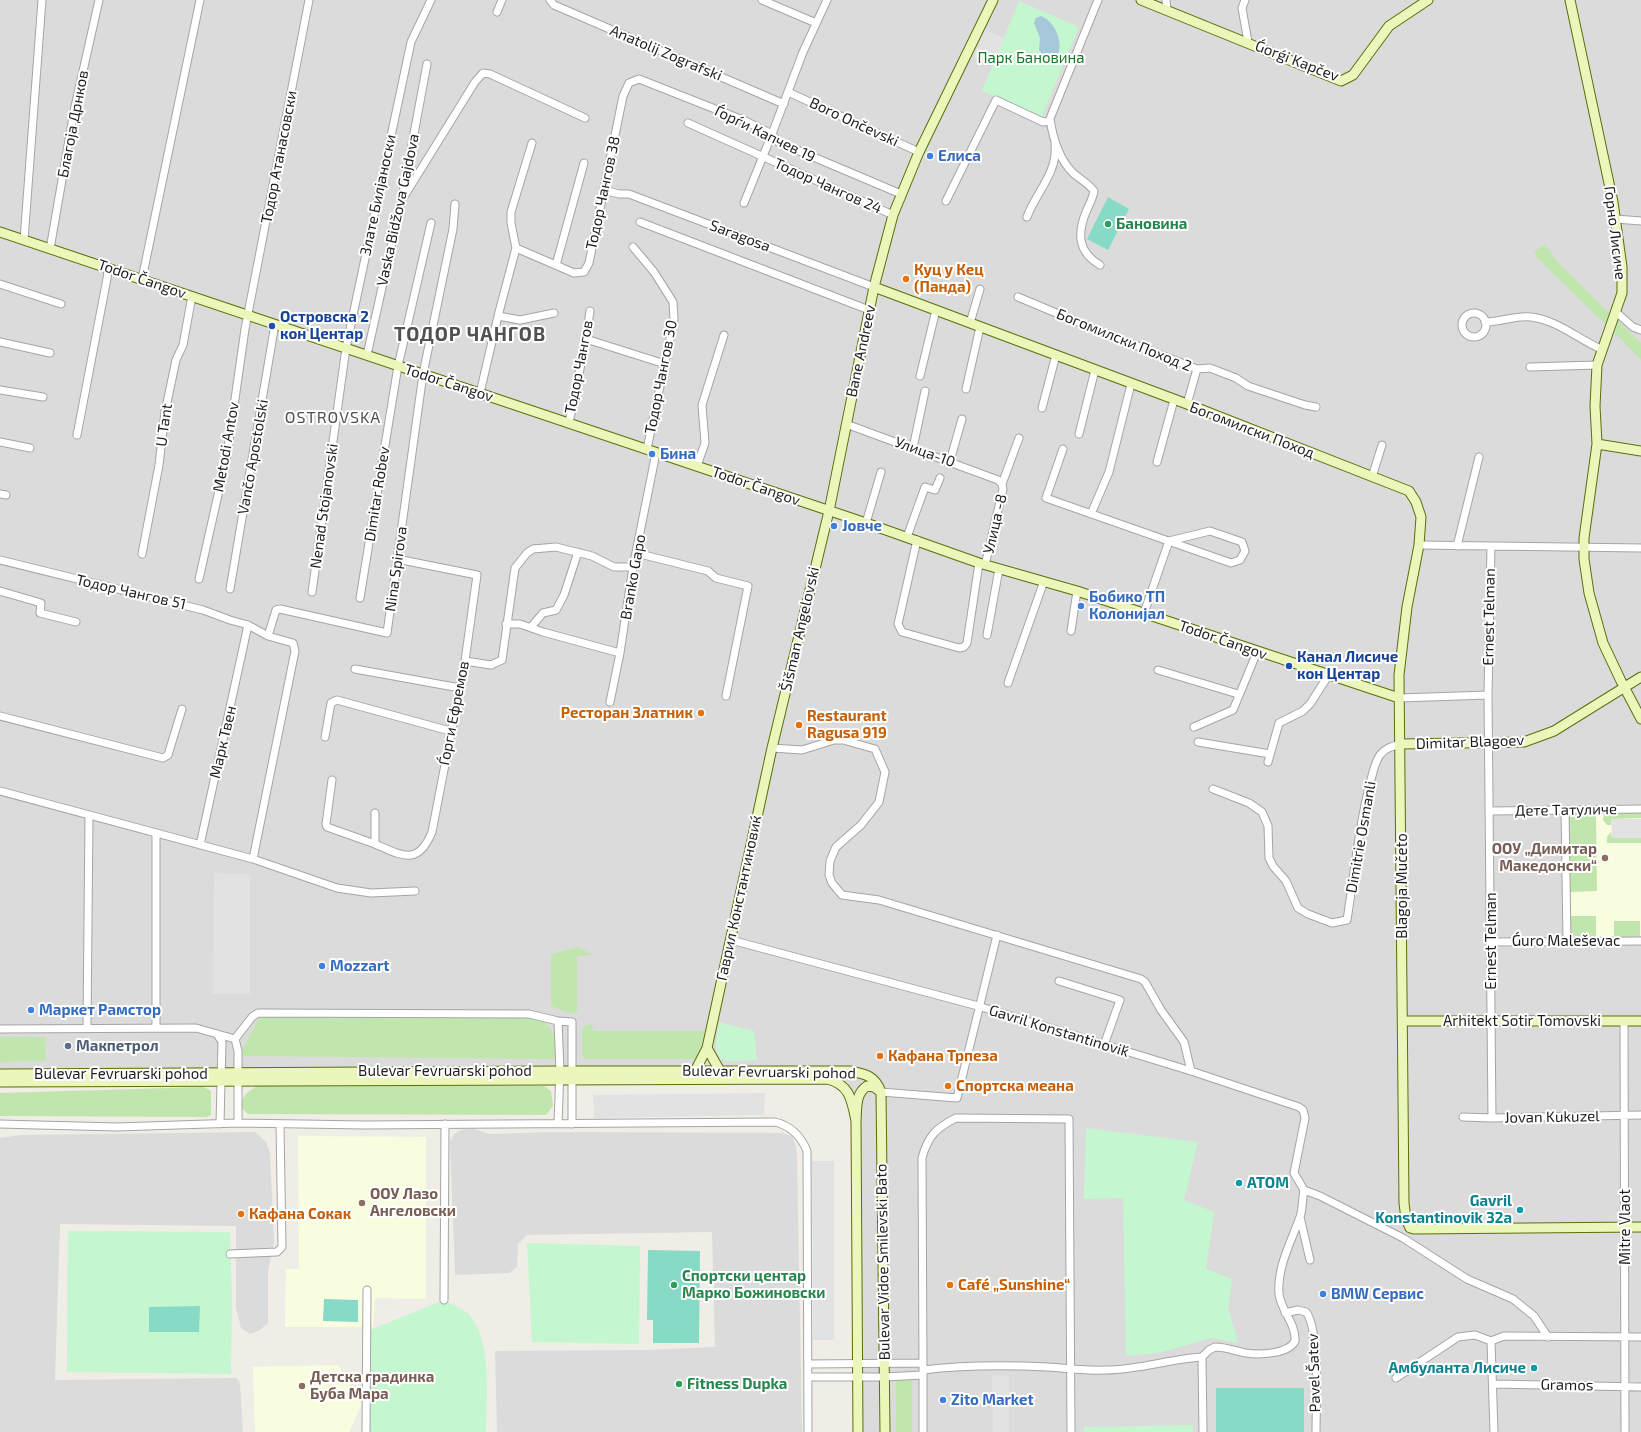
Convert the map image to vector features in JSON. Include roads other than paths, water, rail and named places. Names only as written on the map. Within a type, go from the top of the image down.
[{"type":"street","points":[[24,240],[42,0]]},
{"type":"street","name":"Благоја Дрнков","points":[[50,249],[74,111],[99,0]]},
{"type":"street","points":[[142,279],[200,0]]},
{"type":"street","name":"Тодор Атанасовски","points":[[248,315],[309,0]]},
{"type":"street","name":"Злате Билјаноски","points":[[346,348],[411,42],[431,0]]},
{"type":"street","points":[[497,12],[502,0]]},
{"type":"street","name":"Anatolij Zografski","points":[[550,0],[554,5],[784,104]]},
{"type":"street","points":[[762,0],[816,23]]},
{"type":"street","points":[[744,203],[816,23],[827,0]]},
{"type":"street","name":"Bane Andreev","points":[[829,511],[869,310],[893,215],[919,152],[993,0]]},
{"type":"street","points":[[1027,217],[1052,166],[1055,153],[1050,119],[1098,0]]},
{"type":"street","name":"Ǵorǵi Kapčev","points":[[1141,0],[1248,42],[1341,81],[1353,75],[1389,26],[1428,0]]},
{"type":"street","points":[[1166,0],[1167,10]]},
{"type":"street","points":[[1245,0],[1242,8],[1248,42]]},
{"type":"street","name":"Горно Лисиче","points":[[1570,0],[1616,219],[1622,267],[1622,293],[1616,312],[1606,334],[1597,365],[1595,406],[1597,444],[1583,548],[1589,592],[1603,643],[1641,719]]},
{"type":"street","name":"Vaska Bidžova Gajdova","points":[[367,355],[402,198],[427,64]]},
{"type":"street","points":[[402,198],[475,82],[483,73],[490,74],[585,118]]},
{"type":"street","name":"Ѓорѓи Капчев 19","points":[[629,84],[639,79],[743,120],[772,134],[778,142],[901,194]]},
{"type":"street","name":"Тодор Чангов 38","points":[[516,248],[574,273],[584,272],[588,263],[623,96],[629,84]]},
{"type":"street","name":"Boro Ončevski","points":[[788,92],[919,152]]},
{"type":"street","points":[[946,201],[996,100],[1043,122],[1047,122],[1050,119]]},
{"type":"street","name":"Тодор Чангов 24","points":[[688,123],[893,215]]},
{"type":"street","points":[[1054,140],[1062,158],[1072,171],[1094,192],[1083,219],[1081,240],[1089,259],[1100,266]]},
{"type":"street","points":[[480,394],[516,248],[511,223],[511,212],[532,143]]},
{"type":"street","name":"Тодор Чангов 38","points":[[556,265],[584,163]]},
{"type":"street","name":"Saragosa","points":[[604,190],[619,194],[629,194],[874,287]]},
{"type":"street","name":"Nina Spirova","points":[[268,636],[276,610],[280,608],[387,633],[423,374],[453,229],[456,204]]},
{"type":"street","points":[[1616,219],[1641,221]]},
{"type":"street","points":[[640,222],[869,310]]},
{"type":"street","name":"Dimitar Robev","points":[[360,598],[398,366],[431,223]]},
{"type":"street","name":"Todor Čangov","points":[[0,232],[907,538],[917,540],[982,564],[1077,591],[1328,676],[1399,698]]},
{"type":"street","name":"Тодор Чангов 30","points":[[633,247],[654,272],[673,302],[674,319],[647,450]]},
{"type":"street","points":[[77,434],[109,268]]},
{"type":"street","points":[[0,284],[61,304]]},
{"type":"street","name":"Богомилски Поход","points":[[874,287],[1187,404],[1408,491],[1416,502],[1421,517],[1419,545]]},
{"type":"street","points":[[970,323],[980,289]]},
{"type":"street","name":"U Tant","points":[[142,554],[159,465],[165,412],[176,360],[183,345],[192,296]]},
{"type":"street","name":"Богомилски Поход 2","points":[[1018,297],[1099,331],[1197,368],[1187,404]]},
{"type":"street","points":[[920,376],[936,310]]},
{"type":"street","name":"Тодор Чангов","points":[[569,423],[586,339],[590,311]]},
{"type":"street","points":[[1616,312],[1632,327],[1641,330]]},
{"type":"street","points":[[498,316],[520,320],[554,313]]},
{"type":"street","name":"Metodi Antov","points":[[199,579],[226,455],[248,315]]},
{"type":"street","points":[[1485,322],[1496,322],[1520,317],[1547,320],[1601,349]]},
{"type":"street","name":"Vančo Apostolski","points":[[230,589],[276,324]]},
{"type":"street","points":[[966,389],[980,327]]},
{"type":"street","points":[[697,466],[705,443],[702,405],[724,335]]},
{"type":"street","points":[[586,339],[665,364]]},
{"type":"street","points":[[0,342],[50,353]]},
{"type":"street","name":"Nenad Stojanovski","points":[[312,592],[346,348]]},
{"type":"street","points":[[1042,408],[1056,355]]},
{"type":"street","points":[[1530,367],[1597,365]]},
{"type":"street","points":[[1197,368],[1210,368],[1236,378],[1248,386],[1305,406],[1316,407]]},
{"type":"street","points":[[1079,434],[1096,370]]},
{"type":"street","points":[[1090,514],[1109,472],[1131,384]]},
{"type":"street","points":[[0,390],[43,397]]},
{"type":"street","points":[[913,448],[925,391]]},
{"type":"street","points":[[1157,462],[1174,400]]},
{"type":"street","points":[[950,461],[962,419]]},
{"type":"street","name":"Улица-10","points":[[846,424],[950,461],[998,480],[1002,484]]},
{"type":"street","name":"Улица -8","points":[[917,540],[898,624],[899,628],[902,632],[959,648],[964,647],[967,643],[982,564],[1003,489],[1002,484],[1019,438]]},
{"type":"street","points":[[0,442],[30,448]]},
{"type":"street","points":[[1597,444],[1641,451]]},
{"type":"street","points":[[1372,477],[1382,445]]},
{"type":"street","points":[[1063,449],[1046,498],[1232,563],[1240,560],[1245,551],[1242,542],[1210,531],[1170,541]]},
{"type":"street","name":"Branko Gapo","points":[[610,702],[620,653],[633,567],[656,453]]},
{"type":"street","points":[[1457,546],[1479,457]]},
{"type":"street","points":[[866,523],[881,472]]},
{"type":"street","points":[[907,538],[925,488],[935,490],[940,478]]},
{"type":"street","name":"Šišman Angelovski","points":[[772,748],[829,511]]},
{"type":"street","points":[[1144,613],[1170,541]]},
{"type":"street","points":[[1419,545],[1641,548]]},
{"type":"street","name":"Blagoja Mučeto","points":[[1419,545],[1403,637],[1399,698],[1401,744],[1404,1203],[1406,1219],[1410,1228],[1625,1227]]},
{"type":"street","points":[[465,661],[491,665],[500,662],[503,657],[506,624],[515,568],[527,553],[534,549],[556,547],[592,556],[614,567],[633,567]]},
{"type":"street","name":"Ernest Telman","points":[[1491,547],[1488,695],[1492,1118]]},
{"type":"street","points":[[531,627],[543,614],[556,610],[564,595],[578,552]]},
{"type":"street","points":[[636,553],[708,571],[716,578],[748,586],[726,696]]},
{"type":"street","name":"Ѓорги Ефремов","points":[[332,780],[326,824],[327,827],[398,853],[408,855],[420,852],[426,846],[432,832],[450,731],[460,688],[477,575],[397,559]]},
{"type":"street","name":"Тодор Чангов 51","points":[[0,560],[204,610],[248,626],[268,636]]},
{"type":"street","points":[[986,635],[999,569]]},
{"type":"street","points":[[1008,683],[1044,581]]},
{"type":"street","points":[[0,591],[41,603],[40,613],[76,622]]},
{"type":"street","points":[[1071,631],[1077,591]]},
{"type":"street","points":[[506,624],[520,624],[542,632],[620,653]]},
{"type":"street","name":"Марк Твен","points":[[200,845],[247,638],[248,626]]},
{"type":"street","points":[[253,859],[295,651],[293,643],[268,636]]},
{"type":"street","points":[[1194,727],[1233,710],[1238,694],[1256,652]]},
{"type":"street","points":[[355,669],[460,688]]},
{"type":"street","points":[[1158,670],[1238,694]]},
{"type":"street","points":[[1268,762],[1276,724],[1307,708],[1328,676]]},
{"type":"street","name":"Dimitar Blagoev","points":[[1401,744],[1489,744],[1524,742],[1554,732],[1641,677]]},
{"type":"street","points":[[1399,698],[1488,695]]},
{"type":"street","points":[[325,736],[331,703],[337,700],[450,731]]},
{"type":"street","points":[[0,716],[163,758],[168,755],[182,709]]},
{"type":"street","points":[[772,748],[802,750],[824,742],[843,740],[874,749],[881,761],[885,772],[879,802],[866,821],[836,847],[830,861],[830,876],[832,883],[842,895],[879,900],[997,935],[1145,982],[1184,1042],[1191,1071]]},
{"type":"street","points":[[1198,742],[1270,754]]},
{"type":"street","name":"Dimitrie Osmanli","points":[[1213,789],[1249,803],[1262,812],[1268,826],[1269,858],[1273,866],[1286,881],[1298,908],[1308,914],[1332,923],[1347,920],[1360,829],[1374,769],[1379,755],[1383,751],[1390,746],[1401,744]]},
{"type":"street","name":"Гаврил Константиновиќ","points":[[695,1071],[707,1048],[772,748]]},
{"type":"street","points":[[0,791],[253,859],[337,888],[371,893],[415,891]]},
{"type":"street","name":"Дете Татуличе","points":[[1490,811],[1641,809]]},
{"type":"street","points":[[1566,810],[1567,941]]},
{"type":"street","points":[[375,813],[375,844]]},
{"type":"street","points":[[87,1028],[89,815]]},
{"type":"street","points":[[156,833],[156,1028]]},
{"type":"street","points":[[856,1121],[858,1095],[861,1090],[867,1086],[874,1087],[881,1092],[956,1098],[997,935]]},
{"type":"street","name":"Gavril Konstantinoviḱ","points":[[731,940],[978,1006],[1191,1071],[1299,1107],[1303,1110],[1305,1118],[1294,1173],[1304,1190]]},
{"type":"street","name":"Ǵuro Maleševac","points":[[1491,942],[1641,941]]},
{"type":"street","points":[[1059,981],[1120,1000],[1104,1045]]},
{"type":"street","points":[[235,1039],[252,1017],[258,1013],[500,1013],[529,1014],[558,1021],[572,1022],[572,1124]]},
{"type":"street","name":"Arhitekt Sotir Tomovski","points":[[1403,1022],[1491,1020],[1641,1021]]},
{"type":"street","points":[[558,1021],[558,1123]]},
{"type":"street","name":"Mitre Vlaot","points":[[1624,1021],[1626,1337],[1625,1432]]},
{"type":"street","points":[[0,1029],[196,1028],[216,1033],[232,1040],[235,1039]]},
{"type":"street","points":[[216,1033],[222,1042],[220,1124]]},
{"type":"street","points":[[235,1039],[238,1051],[238,1123]]},
{"type":"street","points":[[707,1048],[720,1071]]},
{"type":"street","name":"Bulevar Fevruarski pohod","points":[[572,1075],[695,1071],[850,1071],[862,1073],[870,1077],[877,1083],[881,1092]]},
{"type":"street","name":"Bulevar Fevruarski pohod","points":[[0,1074],[222,1077],[572,1075],[827,1079],[835,1081],[848,1091],[856,1121]]},
{"type":"street","name":"Bulevar Fevruarski pohod","points":[[0,1082],[222,1077]]},
{"type":"street","name":"Bulevar Vidoe Smilevski Bato","points":[[881,1092],[885,1432]]},
{"type":"street","name":"Jovan Kukuzel","points":[[1462,1117],[1492,1118],[1641,1115]]},
{"type":"street","points":[[923,1432],[922,1158],[925,1146],[933,1134],[942,1126],[956,1118],[1069,1119],[1071,1432]]},
{"type":"street","name":"Bulevar Vidoe Smilevski Bato","points":[[856,1121],[858,1432]]},
{"type":"street","points":[[0,1124],[117,1127],[238,1123],[572,1124],[775,1122],[788,1126],[797,1134],[807,1151],[808,1432]]},
{"type":"street","points":[[230,1254],[277,1252],[282,1247],[280,1124]]},
{"type":"street","points":[[444,1300],[445,1124]]},
{"type":"street","points":[[808,1377],[884,1377],[923,1373],[947,1367],[993,1366],[1107,1370],[1149,1365],[1184,1358],[1202,1357],[1209,1350],[1215,1347],[1257,1354],[1289,1347],[1293,1345],[1295,1334],[1285,1313],[1279,1295],[1279,1285],[1289,1243],[1300,1217],[1304,1190],[1320,1196],[1404,1238],[1467,1279],[1513,1299],[1534,1316],[1548,1337]]},
{"type":"street","points":[[1300,1217],[1310,1260]]},
{"type":"street","points":[[1625,1227],[1641,1227]]},
{"type":"street","points":[[366,1432],[367,1290]]},
{"type":"street","name":"Pavel Šatev","points":[[1285,1313],[1298,1310],[1306,1312],[1312,1322],[1315,1357],[1316,1432]]},
{"type":"street","points":[[1396,1378],[1458,1337],[1475,1335],[1491,1341],[1504,1336],[1641,1337]]},
{"type":"street","points":[[1491,1341],[1494,1432]]},
{"type":"street","points":[[1202,1357],[1202,1432]]},
{"type":"street","points":[[808,1364],[923,1363]]},
{"type":"street","name":"Gramos","points":[[1493,1384],[1641,1386]]},
{"type":"water","points":[[1041,16],[1051,23],[1058,34],[1060,47],[1056,59],[1045,59],[1039,50],[1040,38],[1034,23],[1036,18]]},
{"type":"place","name":"Елиса","points":[[930,156]]},
{"type":"place","name":"Бановина","points":[[1108,224]]},
{"type":"place","name":"Куц у Кец (Панда)","points":[[906,279]]},
{"type":"place","name":"Островска 2 кон Центар","points":[[272,326]]},
{"type":"place","name":"Бина","points":[[652,454]]},
{"type":"place","name":"Јовче","points":[[834,526]]},
{"type":"place","name":"Бобико ТП Колонијал","points":[[1081,606]]},
{"type":"place","name":"Канал Лисиче кон Центар","points":[[1289,666]]},
{"type":"place","name":"Ресторан Златник","points":[[701,713]]},
{"type":"place","name":"Restaurant Ragusa 919","points":[[799,725]]},
{"type":"place","name":"ООУ „Димитар Македонски“","points":[[1605,858]]},
{"type":"place","name":"Mozzart","points":[[322,966]]},
{"type":"place","name":"Маркет Рамстор","points":[[31,1010]]},
{"type":"place","name":"Макпетрол","points":[[68,1046]]},
{"type":"place","name":"Кафана Трпеза","points":[[880,1056]]},
{"type":"place","name":"Спортска меана","points":[[948,1086]]},
{"type":"place","name":"АТОМ","points":[[1239,1183]]},
{"type":"place","name":"ООУ Лазо Ангеловски","points":[[362,1203]]},
{"type":"place","name":"Gavril Konstantinovik 32a","points":[[1520,1210]]},
{"type":"place","name":"Кафана Сокак","points":[[241,1214]]},
{"type":"place","name":"Спортски центар Марко Божиновски","points":[[674,1285]]},
{"type":"place","name":"Café „Sunshine“","points":[[950,1285]]},
{"type":"place","name":"BMW Сервис","points":[[1323,1294]]},
{"type":"place","name":"Амбуланта Лисиче","points":[[1534,1368]]},
{"type":"place","name":"Fitness Dupka","points":[[679,1384]]},
{"type":"place","name":"Детска градинка Буба Мара","points":[[302,1386]]},
{"type":"place","name":"Zito Market","points":[[943,1400]]},
{"type":"district","name":"ТОДОР ЧАНГОВ","points":[[470,335]]},
{"type":"district","name":"OSTROVSKA","points":[[333,418]]},
{"type":"park label","name":"Парк Бановина","points":[[1031,58]]}]
